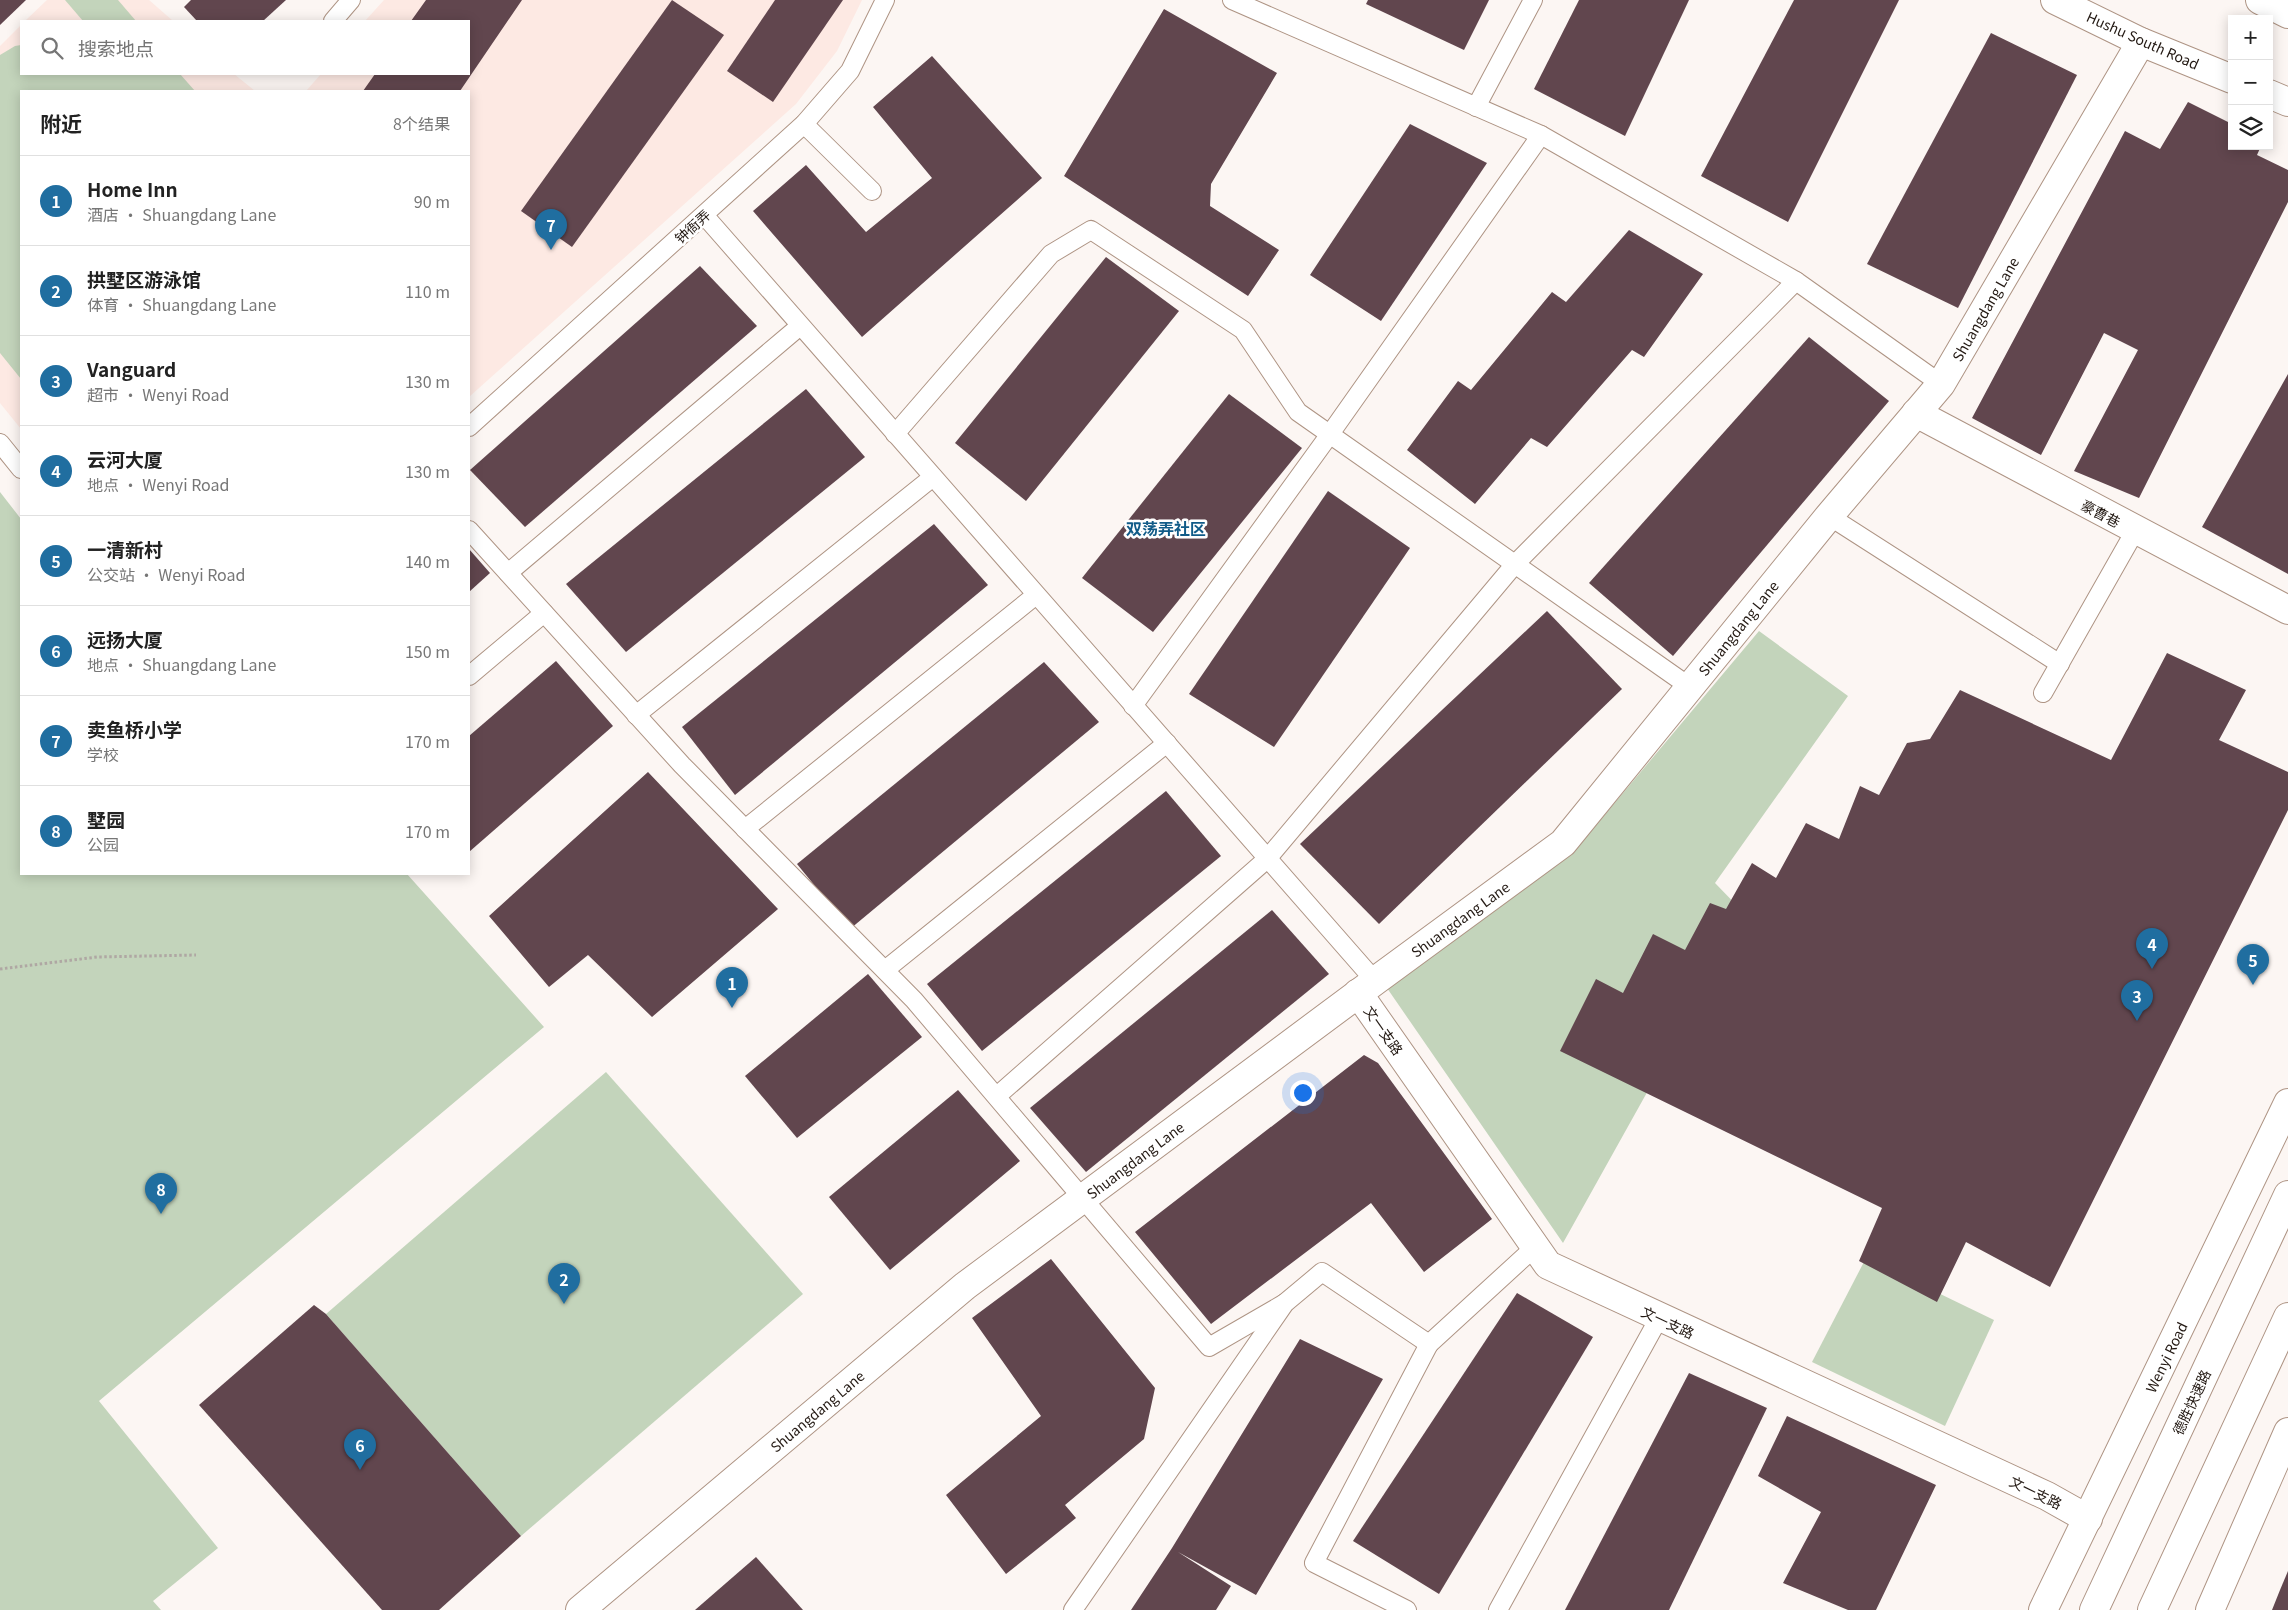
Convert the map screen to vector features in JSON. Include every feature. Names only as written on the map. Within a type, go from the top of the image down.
[{"type":"main road","name":"Hushu South Road","points":[[2055,0],[2141,42],[2228,77]]},
{"type":"main road","points":[[2260,0],[2288,14]]},
{"type":"main road","name":"Shuangdang Lane","points":[[580,1610],[965,1286],[1366,987],[1563,843],[1829,516],[1941,384],[2141,42]]},
{"type":"main road","points":[[2273,96],[2288,102]]},
{"type":"main road","name":"豪曹巷","points":[[1916,414],[2288,610]]},
{"type":"main road","name":"文一支路","points":[[1366,987],[1548,1265],[2047,1496],[2088,1520]]},
{"type":"main road","name":"Wenyi Road","points":[[2044,1610],[2288,1103]]},
{"type":"main road","name":"德胜快速路","points":[[2094,1610],[2288,1194]]},
{"type":"main road","points":[[2152,1610],[2288,1316]]},
{"type":"main road","points":[[2210,1610],[2288,1432]]},
{"type":"lane","points":[[334,20],[351,0]]},
{"type":"lane","name":"钟衙弄","points":[[470,426],[804,124],[850,71],[885,0]]},
{"type":"lane","points":[[1232,0],[1540,135],[1796,281],[1941,384]]},
{"type":"lane","points":[[1476,107],[1533,0]]},
{"type":"lane","points":[[804,124],[872,190]]},
{"type":"lane","points":[[1133,706],[1330,434],[1540,135]]},
{"type":"lane","points":[[704,216],[1267,858],[1366,987]]},
{"type":"lane","points":[[894,434],[1052,254],[1091,230],[1242,330],[1298,412],[1690,687]]},
{"type":"lane","points":[[996,1096],[1267,858],[1515,564],[1796,281]]},
{"type":"lane","points":[[508,573],[800,326]]},
{"type":"lane","points":[[0,443],[20,467]]},
{"type":"lane","points":[[636,715],[933,477]]},
{"type":"lane","points":[[1829,516],[2060,664]]},
{"type":"lane","points":[[470,531],[636,715],[745,829],[914,1000],[1209,1347],[1285,1302],[1322,1272],[1429,1344]]},
{"type":"lane","points":[[2043,693],[2135,531]]},
{"type":"lane","points":[[745,829],[1036,595]]},
{"type":"lane","points":[[470,675],[544,613]]},
{"type":"lane","points":[[884,970],[1167,743]]},
{"type":"lane","points":[[1407,1610],[1314,1564],[1429,1344],[1535,1247]]},
{"type":"lane","points":[[1073,1610],[1285,1302]]},
{"type":"lane","points":[[1498,1610],[1659,1318]]},
{"type":"path","points":[[0,969],[97,957],[196,955]]},
{"type":"shaded area","points":[[47,0],[149,0],[172,20],[26,20]]},
{"type":"shaded area","points":[[384,0],[862,0],[837,51],[796,104],[470,396],[470,90],[307,90],[320,75],[470,75],[470,20],[366,20]]},
{"type":"shaded area","points":[[20,26],[20,75],[235,75],[254,90],[20,90],[20,428],[0,403],[0,46]]},
{"type":"green space","points":[[65,0],[118,0],[135,20],[82,20]]},
{"type":"green space","points":[[20,45],[20,75],[181,75],[194,90],[20,90],[20,378],[0,353],[0,55]]},
{"type":"green space","points":[[0,492],[20,518],[20,875],[408,875],[544,1027],[99,1401],[218,1548],[153,1601],[161,1610],[0,1610]]},
{"type":"green space","points":[[1759,631],[1848,696],[1715,883],[1746,915],[1563,1243],[1378,975],[1571,855]]},
{"type":"green space","points":[[606,1072],[803,1294],[521,1536],[326,1314]]},
{"type":"green space","points":[[1866,1258],[1994,1320],[1945,1426],[1812,1362]]},
{"type":"building","points":[[0,0],[26,0],[0,25]]},
{"type":"building","points":[[191,0],[286,0],[264,20],[196,20],[184,7]]},
{"type":"building","points":[[426,0],[522,0],[461,90],[364,90],[374,75],[470,75],[470,20],[412,20]]},
{"type":"building","points":[[672,0],[724,35],[572,247],[521,211]]},
{"type":"building","points":[[775,0],[843,0],[773,102],[727,71]]},
{"type":"building","points":[[1368,0],[1489,0],[1464,50],[1366,4]]},
{"type":"building","points":[[1579,0],[1689,0],[1625,136],[1534,89]]},
{"type":"building","points":[[1794,0],[1899,0],[1788,222],[1701,176]]},
{"type":"building","points":[[1164,9],[1277,73],[1211,184],[1210,206],[1279,250],[1248,296],[1064,176]]},
{"type":"building","points":[[1991,33],[2077,75],[1958,308],[1867,264]]},
{"type":"building","points":[[932,56],[1042,178],[862,337],[753,211],[806,165],[866,232],[932,178],[873,107]]},
{"type":"building","points":[[2188,102],[2228,122],[2228,150],[2259,150],[2257,155],[2288,170],[2288,202],[2139,498],[2074,471],[2138,350],[2104,333],[2041,455],[1972,418],[2125,131],[2160,149]]},
{"type":"building","points":[[1410,124],[1487,163],[1381,321],[1310,275]]},
{"type":"building","points":[[1629,230],[1703,274],[1644,357],[1632,350],[1547,447],[1531,438],[1475,504],[1407,450],[1458,381],[1471,390],[1552,292],[1566,302]]},
{"type":"building","points":[[1106,257],[1179,311],[1026,501],[955,443]]},
{"type":"building","points":[[700,266],[757,326],[525,527],[470,470]]},
{"type":"building","points":[[1809,337],[1889,401],[1673,656],[1589,583]]},
{"type":"building","points":[[2288,374],[2288,574],[2202,527]]},
{"type":"building","points":[[806,389],[865,457],[626,652],[566,584]]},
{"type":"building","points":[[1229,394],[1302,448],[1153,632],[1082,578]]},
{"type":"building","points":[[1328,491],[1410,548],[1274,747],[1189,694]]},
{"type":"building","points":[[934,524],[988,585],[735,795],[682,727]]},
{"type":"building","points":[[470,550],[490,573],[470,591]]},
{"type":"building","points":[[1547,611],[1622,689],[1379,924],[1300,844]]},
{"type":"building","points":[[2167,653],[2246,690],[2219,740],[2288,772],[2288,810],[2050,1287],[1966,1242],[1937,1302],[1859,1261],[1882,1208],[1560,1051],[1596,979],[1623,993],[1653,934],[1685,950],[1710,903],[1726,909],[1752,863],[1776,878],[1806,823],[1839,839],[1860,786],[1879,795],[1907,743],[1930,739],[1960,690],[2111,760]]},
{"type":"building","points":[[556,661],[613,726],[470,851],[470,735]]},
{"type":"building","points":[[1044,662],[1099,722],[850,929],[797,864]]},
{"type":"building","points":[[648,772],[778,909],[652,1017],[588,955],[549,987],[489,916]]},
{"type":"building","points":[[1166,791],[1221,856],[982,1051],[927,984]]},
{"type":"building","points":[[1272,910],[1329,974],[1086,1172],[1030,1108]]},
{"type":"building","points":[[868,974],[922,1037],[797,1138],[745,1076]]},
{"type":"building","points":[[1364,1055],[1378,1063],[1492,1219],[1424,1272],[1371,1203],[1211,1324],[1135,1232]]},
{"type":"building","points":[[958,1090],[1020,1161],[890,1270],[829,1197]]},
{"type":"building","points":[[1051,1259],[1155,1388],[1144,1439],[1065,1505],[1076,1518],[1006,1574],[946,1495],[1041,1416],[972,1318]]},
{"type":"building","points":[[1517,1293],[1593,1337],[1439,1594],[1353,1541]]},
{"type":"building","points":[[314,1305],[326,1314],[521,1536],[439,1610],[382,1610],[199,1405]]},
{"type":"building","points":[[1300,1339],[1383,1379],[1256,1595],[1178,1552],[1231,1586],[1216,1610],[1131,1610],[1172,1548]]},
{"type":"building","points":[[1689,1373],[1767,1408],[1669,1610],[1565,1610]]},
{"type":"building","points":[[1787,1416],[1936,1485],[1876,1610],[1848,1610],[1783,1583],[1821,1512],[1758,1476]]},
{"type":"building","points":[[756,1557],[803,1610],[695,1610]]},
{"type":"building","points":[[2288,1571],[2288,1610],[2272,1610],[2280,1590]]},
{"type":"place","name":"卖鱼桥小学","points":[[551,250]]},
{"type":"place","name":"云河大厦","points":[[2152,969]]},
{"type":"place","name":"一清新村","points":[[2253,985]]},
{"type":"place","name":"Home Inn","points":[[732,1008]]},
{"type":"place","name":"Vanguard","points":[[2137,1021]]},
{"type":"place","name":"墅园","points":[[161,1214]]},
{"type":"place","name":"拱墅区游泳馆","points":[[564,1304]]},
{"type":"place","name":"远扬大厦","points":[[360,1470]]},
{"type":"district","name":"双荡弄社区","points":[[1166,528]]}]
